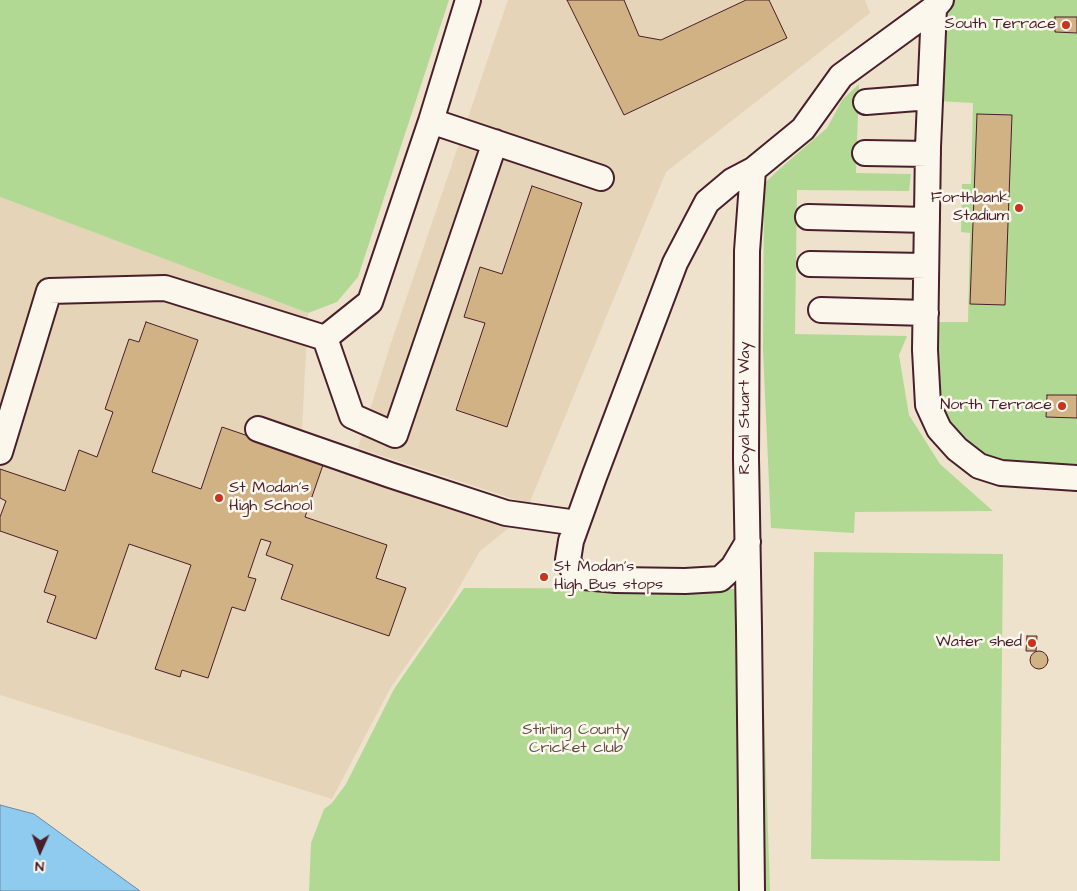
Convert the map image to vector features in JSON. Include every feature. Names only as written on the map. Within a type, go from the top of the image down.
[{"type":"street","points":[[325,338],[370,302],[431,121],[468,0]]},
{"type":"street","points":[[937,4],[928,154],[925,350],[928,405],[939,429],[957,449],[979,466],[1001,473],[1077,478]]},
{"type":"street","points":[[748,542],[734,567],[720,579],[685,581],[616,580],[584,577],[574,572],[568,560],[571,541],[577,523],[675,263],[707,202],[732,181],[753,170],[803,129],[841,76],[937,4]]},
{"type":"street","points":[[866,102],[930,97]]},
{"type":"street","points":[[431,121],[601,178]]},
{"type":"street","points":[[325,338],[352,416],[395,435],[495,142]]},
{"type":"street","points":[[865,153],[928,154]]},
{"type":"street","name":"Royal Stuart Way","points":[[752,891],[746,458],[747,251],[753,170]]},
{"type":"street","points":[[808,217],[927,220]]},
{"type":"street","points":[[810,264],[926,266]]},
{"type":"street","points":[[0,452],[49,291],[165,288],[325,338]]},
{"type":"street","points":[[821,310],[926,313]]},
{"type":"street","points":[[258,429],[506,513],[577,523]]},
{"type":"shaded area","points":[[508,0],[865,0],[870,13],[666,172],[529,504],[358,448],[391,343]]},
{"type":"shaded area","name":"St Modan's High School","points":[[0,197],[308,313],[301,448],[515,523],[480,551],[449,605],[391,687],[332,799],[0,695]]},
{"type":"green space","points":[[0,0],[449,0],[358,277],[337,302],[308,313],[0,197]]},
{"type":"green space","name":"Forthbank Stadium","points":[[954,0],[1077,0],[1077,464],[1032,463],[990,459],[967,444],[948,426],[932,402],[930,322],[968,322],[970,233],[961,232],[962,184],[971,184],[973,103],[936,101],[943,14]]},
{"type":"green space","points":[[859,84],[856,173],[911,174],[909,191],[797,190],[795,334],[907,336],[899,355],[909,415],[940,464],[993,511],[855,512],[854,533],[771,528],[763,350],[764,184],[827,128],[842,100]]},
{"type":"green space","points":[[814,552],[1003,554],[1000,861],[811,859]]},
{"type":"green space","name":"Stirling County Cricket club","points":[[464,588],[760,589],[770,891],[309,891],[311,843],[324,809],[332,803],[346,784],[394,689]]},
{"type":"water","points":[[0,805],[34,814],[140,891],[0,891]]},
{"type":"building","points":[[567,0],[624,0],[639,36],[661,40],[746,0],[769,0],[787,38],[624,115]]},
{"type":"building","name":"South Terrace","points":[[1055,17],[1077,17],[1077,33],[1055,32]]},
{"type":"building","points":[[977,114],[1012,115],[1005,305],[970,304]]},
{"type":"building","points":[[532,186],[582,203],[507,427],[456,410],[485,323],[464,317],[480,267],[502,274]]},
{"type":"building","points":[[146,322],[198,340],[152,472],[201,489],[222,427],[324,462],[305,517],[387,545],[376,578],[406,588],[389,636],[281,599],[293,565],[266,555],[271,542],[261,539],[248,577],[256,579],[245,611],[232,607],[208,678],[182,670],[180,677],[155,669],[191,565],[129,544],[96,639],[47,622],[56,596],[44,592],[58,551],[0,531],[0,517],[6,501],[0,498],[0,469],[65,491],[79,450],[97,457],[113,412],[105,409],[129,339],[139,342]]},
{"type":"building","name":"North Terrace","points":[[1047,395],[1077,395],[1077,418],[1046,417]]},
{"type":"building","name":"Water shed","points":[[1027,636],[1037,636],[1036,651],[1026,651]]},
{"type":"building","points":[[1039,651],[1045,654],[1048,660],[1045,666],[1039,669],[1033,666],[1030,660],[1033,654]]},
{"type":"place","name":"South Terrace","points":[[1066,25]]},
{"type":"place","name":"Forthbank Stadium","points":[[1019,208]]},
{"type":"place","name":"North Terrace","points":[[1062,406]]},
{"type":"place","name":"St Modan's High School","points":[[219,498]]},
{"type":"place","name":"St Modan's High Bus stops","points":[[544,577]]},
{"type":"place","name":"Water shed","points":[[1032,643]]}]
